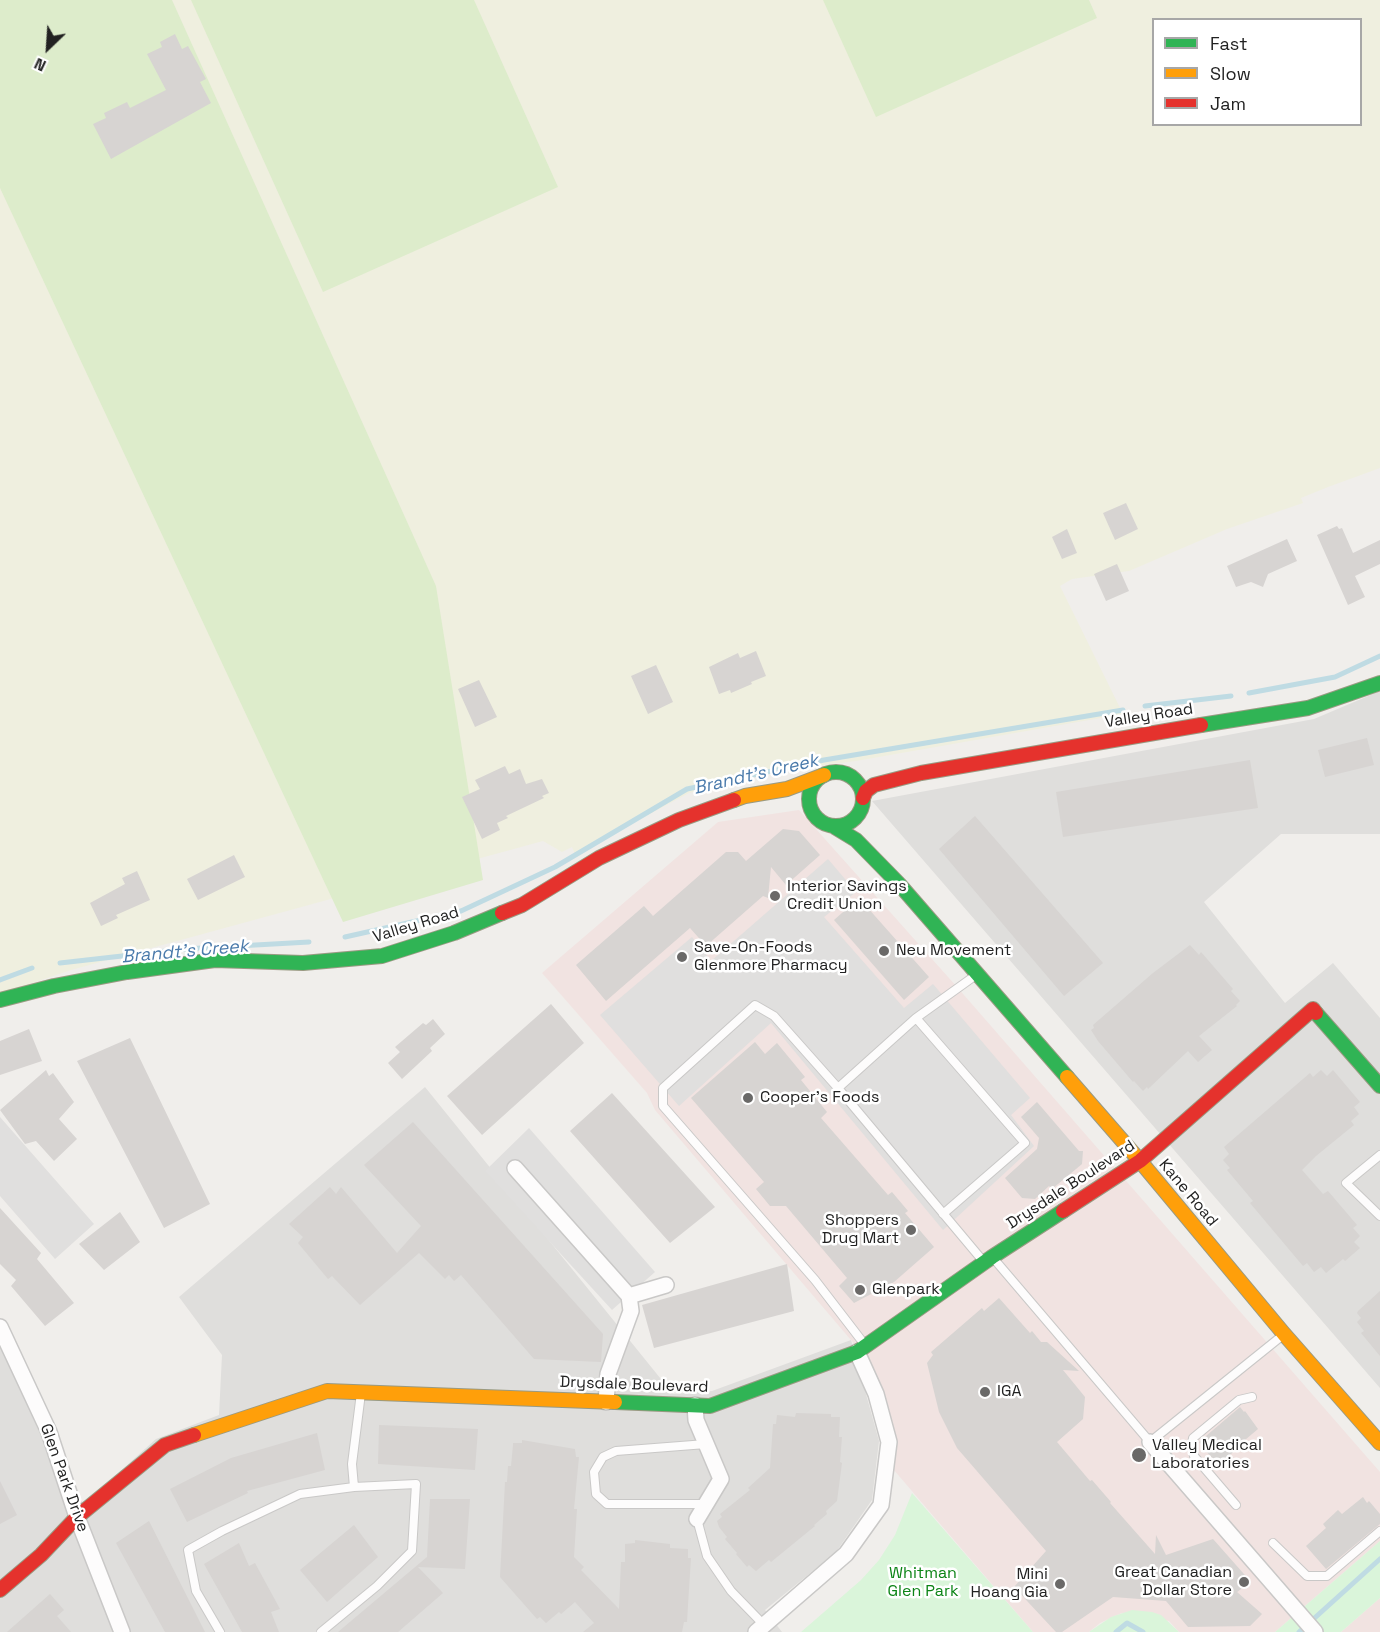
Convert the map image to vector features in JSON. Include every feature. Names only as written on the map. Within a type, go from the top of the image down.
[{"type":"street","name":"Valley Road","points":[[745,796],[793,802],[824,824],[833,826],[848,824],[859,813],[866,791],[874,785],[921,773],[1121,737],[1308,708],[1380,683]]},
{"type":"street","points":[[840,773],[856,781],[861,789],[862,802]]},
{"type":"street","name":"Valley Road","points":[[0,1000],[54,986],[127,972],[215,960],[303,963],[382,956],[454,933],[522,905],[599,858],[679,820],[745,796],[787,789],[824,775],[921,773]]},
{"type":"street","points":[[816,818],[809,795],[812,787],[824,775]]},
{"type":"street","name":"Kane Road","points":[[862,802],[864,828],[874,850],[899,884]]},
{"type":"street","name":"Kane Road","points":[[833,826],[856,840],[899,884],[1140,1161],[1284,1334],[1380,1443]]},
{"type":"street","name":"Drysdale Boulevard","points":[[0,1590],[41,1555],[77,1517],[165,1445],[327,1391],[710,1406],[861,1349],[988,1260],[1140,1161],[1313,1009],[1380,1086]]},
{"type":"street","points":[[515,1168],[629,1296],[631,1311],[608,1374],[606,1402]]},
{"type":"street","points":[[629,1296],[666,1285]]},
{"type":"street","name":"Glen Park Drive","points":[[0,1327],[49,1432],[77,1517],[122,1632]]},
{"type":"street","points":[[760,1628],[846,1554],[881,1505],[889,1442],[861,1349]]},
{"type":"street","points":[[695,1406],[696,1420],[721,1479],[697,1519]]},
{"type":"street","points":[[1150,1442],[1315,1632]]},
{"type":"lane","points":[[837,1088],[916,1018],[977,974]]},
{"type":"lane","points":[[861,1349],[815,1280],[663,1106],[663,1088],[755,1005],[774,1016],[943,1214],[988,1260],[1150,1442],[1284,1334]]},
{"type":"lane","points":[[916,1018],[1025,1143],[943,1214]]},
{"type":"lane","points":[[1380,1155],[1346,1183],[1380,1216]]},
{"type":"lane","points":[[354,1487],[352,1464],[361,1391]]},
{"type":"lane","points":[[1236,1505],[1194,1456],[1193,1438],[1239,1400],[1252,1397]]},
{"type":"lane","points":[[706,1444],[616,1451],[603,1457],[594,1472],[596,1494],[608,1504],[706,1504]]},
{"type":"lane","points":[[220,1632],[196,1591],[188,1550],[300,1494],[354,1487],[416,1484],[412,1551],[377,1586],[321,1632]]},
{"type":"lane","points":[[697,1519],[707,1556],[760,1628]]},
{"type":"lane","points":[[1273,1543],[1307,1576],[1328,1576],[1380,1531]]},
{"type":"shaded area","points":[[1380,691],[1380,834],[1281,834],[1204,902],[1285,1003],[1333,963],[1380,1018],[1380,1388],[872,801],[1314,719]]},
{"type":"shaded area","points":[[799,810],[957,987],[1380,1472],[1380,1541],[1275,1632],[1179,1632],[1169,1621],[1122,1613],[1100,1623],[1089,1632],[1033,1632],[893,1469],[856,1346],[655,1110],[647,1093],[542,973],[718,822]]},
{"type":"shaded area","points":[[828,859],[856,892],[824,917],[904,1008],[933,984],[1030,1098],[1011,1115],[1034,1146],[943,1230],[771,1023],[679,1106],[600,1015],[692,937],[711,961]]},
{"type":"shaded area","points":[[425,1087],[673,1394],[712,1391],[851,1340],[879,1441],[872,1500],[836,1552],[765,1610],[782,1632],[0,1632],[0,1344],[75,1512],[156,1439],[219,1415],[222,1355],[179,1297]]},
{"type":"shaded area","points":[[0,1117],[94,1224],[55,1259],[0,1196]]},
{"type":"shaded area","points":[[529,1128],[655,1272],[612,1310],[485,1171]]},
{"type":"shaded area","points":[[1380,1598],[1380,1632],[1341,1632]]},
{"type":"green space","points":[[0,0],[1380,0],[1380,468],[1301,498],[1303,503],[1227,529],[1129,571],[1072,579],[1060,586],[1123,714],[856,761],[770,772],[689,793],[575,854],[572,847],[562,852],[543,841],[71,970],[0,994]]},
{"type":"green space","points":[[0,0],[172,0],[436,586],[483,880],[343,922],[0,188]]},
{"type":"green space","points":[[191,0],[474,0],[558,187],[323,292]]},
{"type":"green space","points":[[823,0],[1089,0],[1097,18],[876,117]]},
{"type":"green space","name":"Whitman Glen Park","points":[[912,1493],[1033,1632],[801,1632],[861,1580],[879,1560],[895,1535]]},
{"type":"green space","points":[[1380,1541],[1380,1598],[1341,1632],[1275,1632]]},
{"type":"green space","points":[[1132,1610],[1161,1615],[1179,1632],[1089,1632],[1111,1617]]},
{"type":"building","points":[[175,34],[182,49],[188,46],[206,79],[200,82],[211,103],[111,159],[93,124],[106,118],[104,113],[127,102],[130,108],[166,90],[147,54],[162,47],[160,42]]},
{"type":"building","points":[[1126,503],[1138,529],[1115,540],[1103,513]]},
{"type":"building","points":[[1337,526],[1339,529],[1342,528],[1353,553],[1380,540],[1380,564],[1355,576],[1365,597],[1348,605],[1317,535]]},
{"type":"building","points":[[1067,529],[1077,553],[1062,559],[1052,537]]},
{"type":"building","points":[[1287,539],[1297,561],[1268,574],[1263,587],[1251,582],[1236,587],[1227,566]]},
{"type":"building","points":[[1117,564],[1129,591],[1106,601],[1094,574]]},
{"type":"building","points":[[756,651],[766,676],[731,693],[730,690],[719,694],[709,667],[738,653],[740,658]]},
{"type":"building","points":[[656,665],[673,702],[648,714],[631,676]]},
{"type":"building","points":[[479,680],[497,717],[475,727],[458,689]]},
{"type":"building","points":[[1367,738],[1374,765],[1325,777],[1318,750]]},
{"type":"building","points":[[1250,760],[1258,808],[1063,837],[1056,792]]},
{"type":"building","points":[[505,766],[509,774],[520,769],[526,784],[542,779],[549,793],[542,796],[544,798],[506,816],[508,818],[497,823],[500,830],[482,839],[462,797],[480,789],[475,780]]},
{"type":"building","points":[[975,816],[1103,963],[1064,996],[939,849]]},
{"type":"building","points":[[783,829],[799,831],[820,855],[786,885],[771,867],[768,898],[763,896],[706,946],[690,928],[606,1001],[576,965],[644,906],[653,916],[726,852],[738,852],[746,861]]},
{"type":"building","points":[[234,855],[245,877],[198,900],[187,879]]},
{"type":"building","points":[[137,871],[150,900],[116,915],[118,918],[101,926],[90,903],[125,884],[122,878]]},
{"type":"building","points":[[859,898],[929,977],[904,1000],[834,920]]},
{"type":"building","points":[[1190,945],[1199,955],[1201,952],[1233,989],[1231,991],[1240,1001],[1237,1006],[1199,1036],[1212,1050],[1198,1062],[1188,1051],[1148,1089],[1147,1087],[1143,1091],[1098,1041],[1091,1030],[1094,1028],[1093,1025],[1153,973]]},
{"type":"building","points":[[551,1004],[584,1043],[482,1135],[447,1096]]},
{"type":"building","points":[[433,1019],[445,1034],[430,1048],[432,1051],[402,1079],[388,1063],[400,1052],[395,1047],[423,1023],[426,1025]]},
{"type":"building","points":[[29,1029],[42,1061],[0,1075],[0,1041]]},
{"type":"building","points":[[130,1038],[210,1204],[164,1228],[77,1061]]},
{"type":"building","points":[[755,1042],[765,1054],[777,1043],[805,1077],[801,1080],[827,1112],[821,1118],[888,1195],[892,1192],[908,1211],[905,1213],[934,1247],[894,1282],[854,1303],[839,1286],[847,1278],[786,1206],[770,1206],[756,1189],[764,1182],[691,1098]]},
{"type":"building","points":[[46,1070],[49,1076],[53,1073],[74,1102],[59,1119],[77,1139],[54,1161],[36,1141],[25,1144],[0,1110]]},
{"type":"building","points":[[1321,1070],[1327,1076],[1333,1070],[1360,1102],[1354,1107],[1359,1114],[1351,1121],[1354,1125],[1302,1170],[1323,1194],[1328,1191],[1357,1225],[1353,1228],[1360,1236],[1354,1242],[1360,1248],[1326,1273],[1321,1267],[1314,1272],[1307,1263],[1303,1266],[1250,1203],[1253,1201],[1227,1170],[1230,1168],[1223,1160],[1229,1154],[1224,1147],[1310,1073],[1313,1077]]},
{"type":"building","points":[[612,1093],[715,1207],[670,1243],[570,1131]]},
{"type":"building","points":[[1037,1102],[1079,1151],[1083,1151],[1082,1164],[1052,1189],[1049,1186],[1035,1199],[1022,1198],[1005,1178],[1037,1149],[1039,1138],[1021,1117]]},
{"type":"building","points":[[413,1122],[603,1334],[601,1362],[534,1359],[461,1275],[454,1281],[449,1275],[445,1279],[419,1253],[360,1305],[332,1276],[328,1279],[298,1243],[303,1237],[289,1224],[330,1187],[336,1194],[341,1187],[397,1253],[421,1226],[364,1165]]},
{"type":"building","points":[[0,1208],[41,1253],[37,1259],[74,1303],[45,1326],[11,1286],[16,1280],[0,1264]]},
{"type":"building","points":[[120,1212],[140,1242],[104,1270],[79,1244]]},
{"type":"building","points":[[787,1264],[794,1311],[654,1348],[642,1305]]},
{"type":"building","points":[[1380,1291],[1380,1356],[1361,1333],[1364,1331],[1357,1322],[1361,1318],[1357,1313]]},
{"type":"building","points":[[999,1298],[1030,1333],[1032,1331],[1041,1342],[1047,1342],[1079,1371],[1063,1370],[1085,1397],[1083,1419],[1057,1442],[1155,1554],[1156,1535],[1166,1555],[1213,1539],[1251,1582],[1237,1592],[1262,1614],[1250,1626],[1188,1627],[1166,1601],[1113,1597],[1062,1632],[1056,1632],[1014,1587],[1046,1551],[957,1448],[939,1412],[927,1363],[933,1355],[931,1352],[982,1308],[984,1311]]},
{"type":"building","points":[[1240,1407],[1258,1429],[1218,1464],[1199,1442]]},
{"type":"building","points":[[796,1413],[831,1414],[831,1417],[840,1417],[839,1437],[842,1437],[840,1462],[842,1463],[837,1501],[815,1526],[771,1562],[769,1560],[756,1571],[749,1565],[747,1567],[736,1554],[725,1539],[727,1537],[717,1521],[722,1517],[720,1514],[750,1490],[748,1488],[770,1468],[773,1424],[776,1424],[777,1415],[795,1417]]},
{"type":"building","points":[[379,1425],[478,1429],[475,1470],[378,1464]]},
{"type":"building","points":[[317,1433],[325,1470],[247,1491],[248,1493],[187,1522],[170,1489],[231,1458]]},
{"type":"building","points":[[522,1440],[575,1449],[576,1457],[579,1457],[574,1509],[577,1509],[574,1557],[584,1567],[581,1570],[619,1609],[621,1562],[625,1562],[625,1544],[635,1543],[635,1540],[670,1544],[670,1548],[688,1549],[688,1558],[691,1558],[687,1622],[684,1622],[682,1632],[583,1632],[594,1623],[575,1602],[546,1623],[540,1617],[537,1619],[500,1577],[505,1482],[507,1482],[508,1466],[511,1466],[513,1443],[522,1443]]},
{"type":"building","points":[[0,1481],[17,1515],[0,1524]]},
{"type":"building","points":[[1363,1497],[1380,1514],[1380,1524],[1326,1569],[1306,1546],[1326,1528],[1323,1524],[1338,1510],[1342,1514]]},
{"type":"building","points":[[430,1499],[470,1499],[465,1569],[418,1567],[443,1593],[398,1632],[338,1632],[427,1557]]},
{"type":"building","points":[[149,1521],[205,1632],[165,1632],[116,1543]]},
{"type":"building","points":[[354,1525],[378,1557],[327,1602],[300,1570]]},
{"type":"building","points":[[239,1543],[249,1566],[255,1563],[280,1609],[271,1612],[279,1632],[242,1632],[204,1564]]},
{"type":"building","points":[[50,1594],[64,1610],[57,1616],[71,1632],[7,1632]]},
{"type":"waterway","name":"Brandt's Creek","points":[[1249,693],[1335,677],[1380,656]]},
{"type":"waterway","name":"Brandt's Creek","points":[[1145,706],[1231,696]]},
{"type":"waterway","name":"Brandt's Creek","points":[[345,937],[461,911],[555,867],[687,789],[824,760],[1123,710]]},
{"type":"waterway","name":"Brandt's Creek","points":[[60,963],[184,949],[309,942]]},
{"type":"waterway","name":"Brandt's Creek","points":[[0,980],[32,968]]},
{"type":"waterway","name":"Brandt's Creek","points":[[1299,1632],[1380,1559]]},
{"type":"waterway","name":"Brandt's Creek","points":[[1116,1632],[1127,1623],[1143,1632]]},
{"type":"traffic: fast","points":[[1201,725],[1308,708],[1380,683]]},
{"type":"traffic: fast","points":[[836,772],[846,774],[855,780],[861,789],[863,799],[861,809],[855,818],[846,824],[836,826],[826,824],[817,818],[811,809],[809,799],[811,789],[817,780],[826,774],[836,772]]},
{"type":"traffic: fast","points":[[833,826],[856,840],[899,884],[1067,1077]]},
{"type":"traffic: fast","points":[[0,1000],[54,986],[127,972],[215,960],[303,963],[382,956],[454,933],[502,913]]},
{"type":"traffic: fast","points":[[1316,1013],[1380,1086]]},
{"type":"traffic: fast","points":[[615,1402],[710,1406],[857,1352],[992,1257],[1063,1211]]},
{"type":"traffic: slow","points":[[734,800],[787,789],[824,775]]},
{"type":"traffic: slow","points":[[1067,1077],[1284,1334],[1380,1443]]},
{"type":"traffic: slow","points":[[194,1435],[327,1391],[615,1402]]},
{"type":"traffic: jam","points":[[863,798],[866,791],[874,785],[921,773],[1201,725]]},
{"type":"traffic: jam","points":[[502,913],[522,905],[599,858],[679,820],[734,800]]},
{"type":"traffic: jam","points":[[1063,1211],[1140,1161],[1313,1009],[1316,1013]]},
{"type":"traffic: jam","points":[[0,1590],[41,1555],[77,1517],[165,1445],[194,1435]]},
{"type":"place","name":"Interior Savings Credit Union","points":[[775,896]]},
{"type":"place","name":"Neu Movement","points":[[884,951]]},
{"type":"place","name":"Save-On-Foods Glenmore Pharmacy","points":[[682,957]]},
{"type":"place","name":"Cooper's Foods","points":[[748,1098]]},
{"type":"place","name":"Shoppers Drug Mart","points":[[911,1230]]},
{"type":"place","name":"Glenpark","points":[[860,1290]]},
{"type":"place","name":"IGA","points":[[985,1392]]},
{"type":"place","name":"Valley Medical Laboratories","points":[[1139,1455]]},
{"type":"place","name":"Great Canadian Dollar Store","points":[[1244,1582]]},
{"type":"place","name":"Mini Hoang Gia","points":[[1060,1584]]}]
